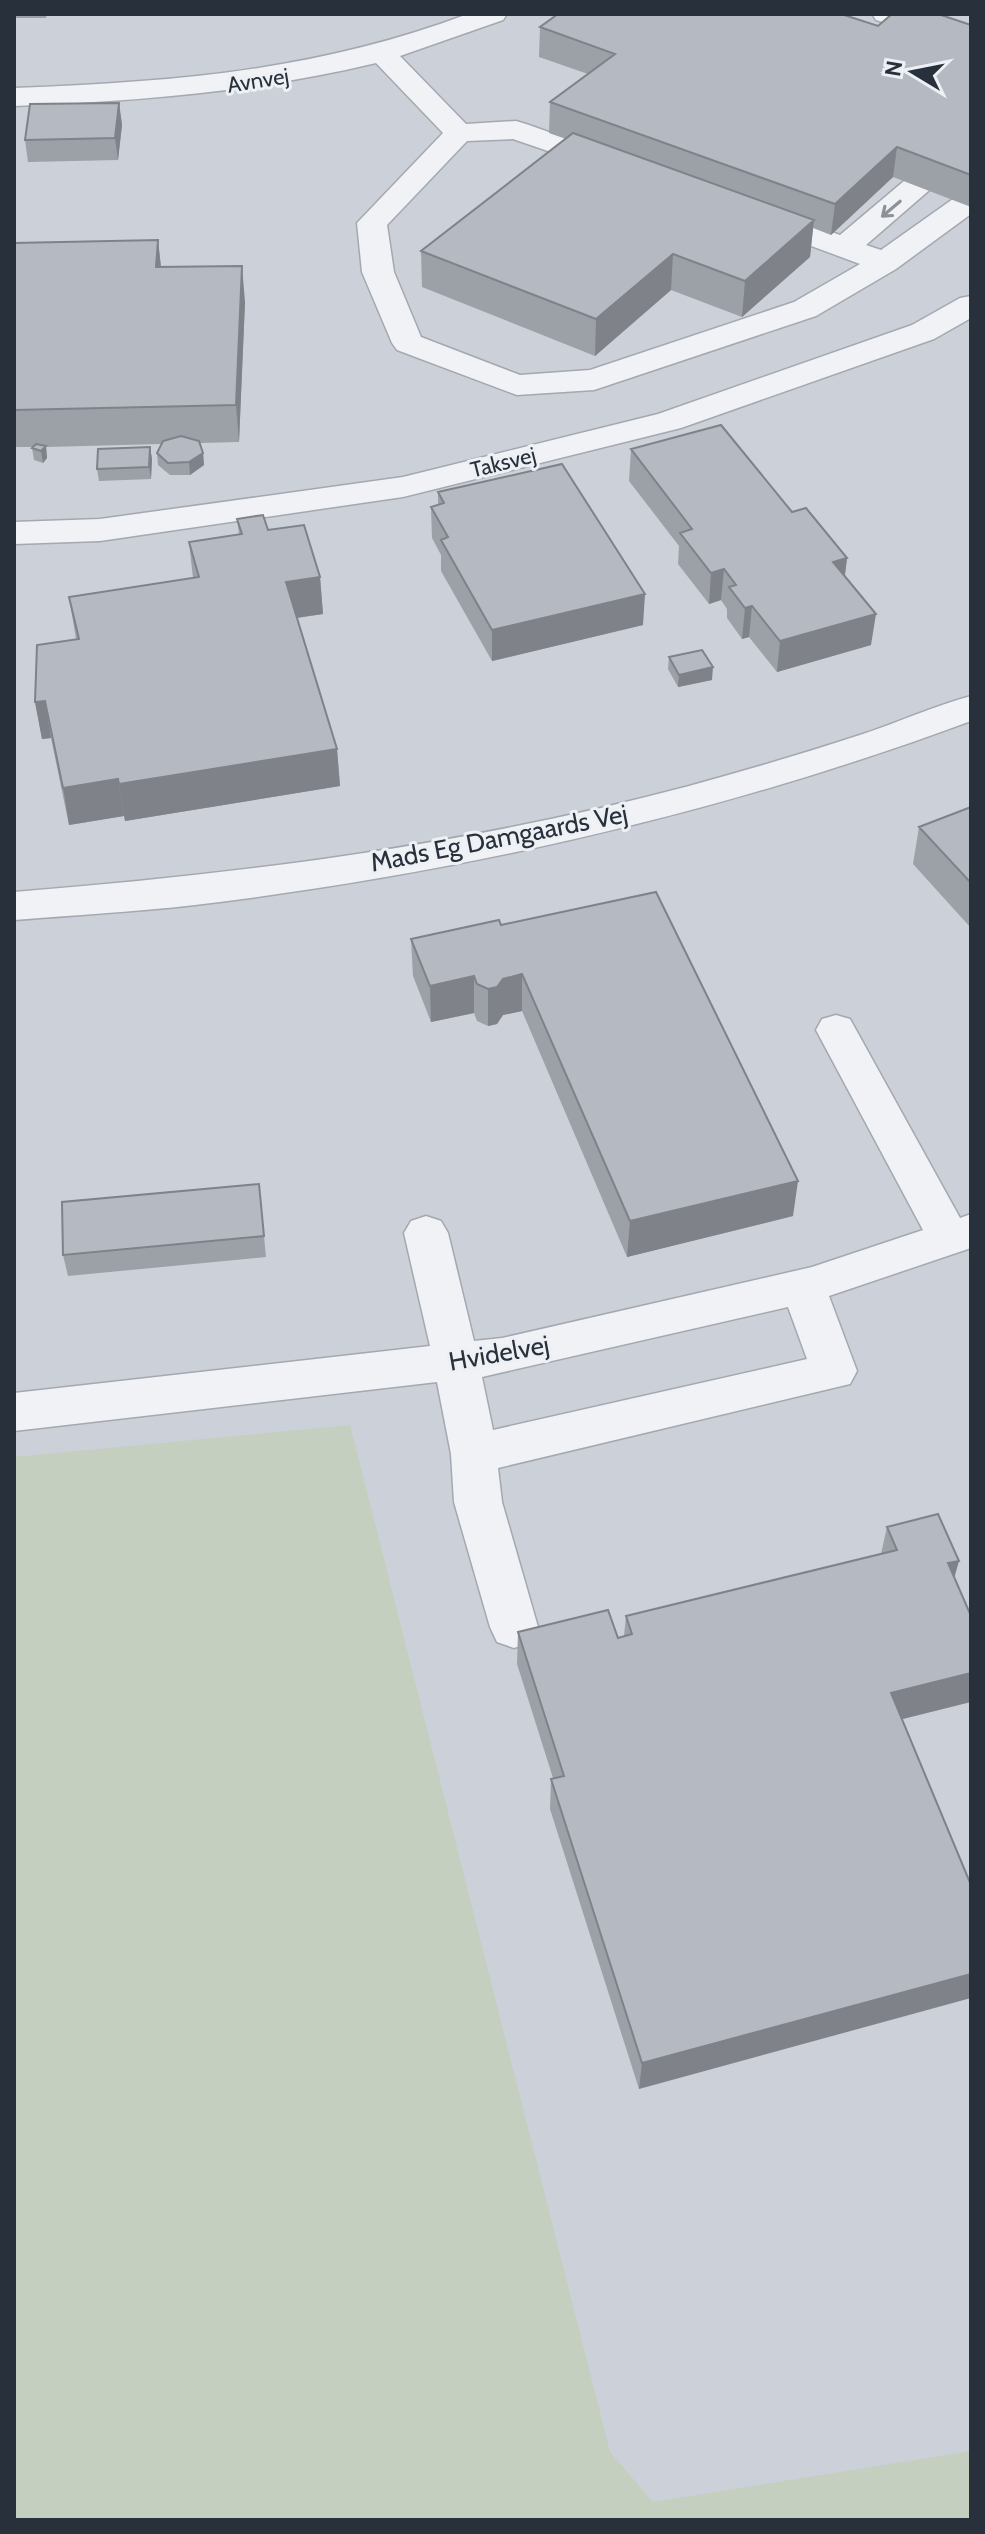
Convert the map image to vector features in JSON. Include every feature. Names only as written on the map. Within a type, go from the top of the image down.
[{"type":"street","name":"Avnvej","points":[[14,97],[142,93],[226,85],[311,72],[383,54],[493,14]]},
{"type":"street","points":[[886,14],[971,42]]},
{"type":"street","points":[[383,54],[459,133]]},
{"type":"street","points":[[636,173],[516,130],[459,133],[372,223],[378,272],[408,343],[517,385],[594,380],[805,309],[885,262],[971,200]]},
{"type":"street","points":[[850,235],[971,139]]},
{"type":"street","points":[[725,204],[850,235],[885,262]]},
{"type":"street","name":"Taksvej","points":[[14,533],[100,530],[403,487],[669,421],[923,332],[971,305]]},
{"type":"street","name":"Mads Eg Damgaards Vej","points":[[14,906],[194,891],[377,864],[577,825],[726,788],[919,728],[971,708]]},
{"type":"street","points":[[836,1030],[960,1234]]},
{"type":"street","points":[[426,1233],[474,1454],[478,1502],[514,1627]]},
{"type":"street","name":"Hvidelvej","points":[[14,1412],[502,1356],[803,1286],[960,1234]]},
{"type":"street","points":[[474,1454],[834,1371],[803,1286]]},
{"type":"shaded area","points":[[14,14],[971,14],[971,2520],[14,2520]]},
{"type":"green space","points":[[350,1425],[610,2452],[653,2502],[971,2451],[971,2520],[14,2520],[14,1457]]},
{"type":"building","points":[[558,14],[841,14],[878,26],[892,14],[938,14],[971,25],[971,175],[897,147],[835,204],[550,102],[615,54],[540,27]]},
{"type":"building","points":[[119,103],[115,138],[25,140],[30,104]]},
{"type":"building","points":[[573,133],[814,220],[745,281],[673,254],[596,319],[421,251]]},
{"type":"building","points":[[158,240],[156,267],[242,266],[236,405],[14,410],[14,243]]},
{"type":"building","points":[[721,425],[792,512],[806,508],[847,558],[833,562],[876,614],[780,641],[752,606],[745,608],[729,587],[736,585],[724,569],[711,573],[680,533],[692,529],[631,449]]},
{"type":"building","points":[[181,436],[199,441],[203,453],[189,462],[168,463],[157,453],[163,441]]},
{"type":"building","points":[[36,444],[46,446],[41,451],[32,448]]},
{"type":"building","points":[[150,447],[149,467],[97,469],[98,449]]},
{"type":"building","points":[[562,464],[645,594],[492,630],[441,540],[448,537],[431,507],[444,503],[438,492]]},
{"type":"building","points":[[263,515],[268,530],[304,525],[320,577],[286,582],[337,749],[119,784],[118,779],[63,788],[45,701],[35,702],[37,645],[79,639],[69,597],[199,577],[189,542],[242,534],[237,519]]},
{"type":"building","points":[[702,650],[713,667],[679,675],[669,657]]},
{"type":"building","points":[[971,807],[971,883],[919,827]]},
{"type":"building","points":[[656,892],[798,1181],[630,1221],[522,974],[503,979],[497,987],[488,989],[477,984],[474,976],[430,986],[411,939],[499,920],[501,925]]},
{"type":"building","points":[[259,1184],[264,1236],[63,1255],[62,1202]]},
{"type":"building","points":[[938,1514],[959,1561],[948,1563],[971,1616],[971,1673],[891,1693],[971,1885],[971,1974],[642,2063],[551,1779],[564,1776],[518,1632],[608,1610],[618,1638],[632,1634],[626,1616],[897,1550],[887,1527]]}]
